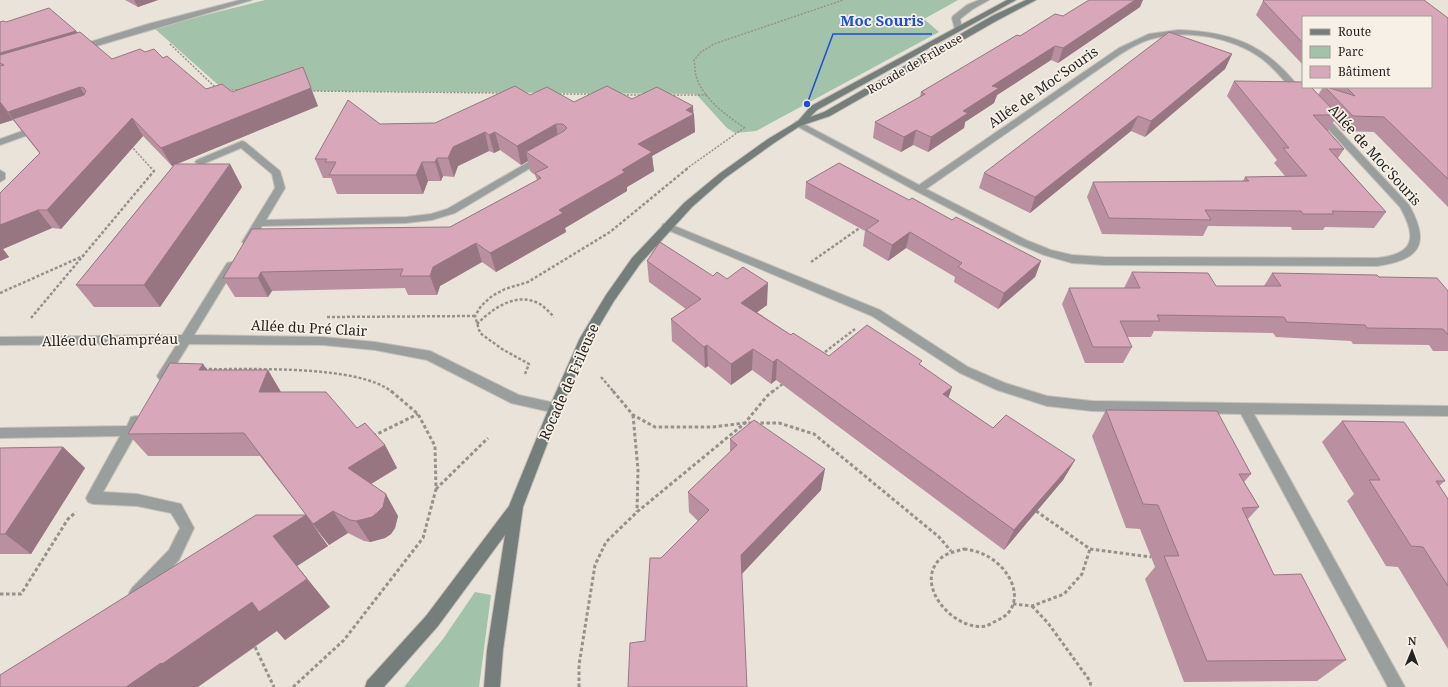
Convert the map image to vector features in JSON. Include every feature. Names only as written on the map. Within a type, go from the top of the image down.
[{"type":"street","points":[[76,49],[151,26],[248,0]]},
{"type":"street","points":[[958,28],[956,18],[970,7],[985,0]]},
{"type":"street","name":"Rocade de Frileuse","points":[[492,687],[495,650],[516,507],[555,408],[586,338],[610,298],[636,261],[667,226],[722,176],[797,124],[814,108],[958,28],[1012,0]]},
{"type":"street","name":"Rocade de Frileuse","points":[[797,124],[827,114],[995,18],[1032,0]]},
{"type":"street","name":"Allée de Moc'Souris","points":[[919,189],[1106,60],[1129,46],[1153,35],[1170,32],[1207,35],[1226,39],[1247,47],[1263,55],[1274,64],[1306,99]]},
{"type":"street","name":"Allée de Moc'Souris","points":[[797,124],[1022,242],[1048,253],[1072,259],[1111,261],[1377,262],[1398,258],[1412,248],[1417,236],[1414,221],[1404,205],[1316,110]]},
{"type":"street","points":[[0,142],[50,124]]},
{"type":"street","points":[[185,338],[280,188],[277,173],[242,144],[200,162]]},
{"type":"street","points":[[259,223],[406,220],[432,217],[451,211],[550,154]]},
{"type":"street","points":[[0,173],[0,179]]},
{"type":"street","points":[[667,226],[876,313],[964,370],[1001,387],[1046,401],[1092,406],[1448,411]]},
{"type":"street","name":"Allée du Pré Clair","points":[[185,338],[323,341],[375,346],[430,356],[516,399],[555,408]]},
{"type":"street","name":"Allée du Champréau","points":[[0,341],[185,338]]},
{"type":"street","name":"Allée du Champréau","points":[[156,388],[185,338]]},
{"type":"street","points":[[125,601],[139,592],[174,555],[188,528],[176,508],[137,500],[93,498],[145,406]]},
{"type":"street","points":[[1246,409],[1397,687]]},
{"type":"street","points":[[0,433],[130,431]]},
{"type":"street","name":"Rocade de Frileuse","points":[[374,687],[432,621],[516,507]]},
{"type":"path","points":[[771,141],[735,122],[707,96],[696,77],[694,60],[701,52],[714,44],[843,0]]},
{"type":"path","points":[[168,42],[218,90],[211,93]]},
{"type":"path","points":[[226,90],[247,90]]},
{"type":"path","points":[[308,91],[507,93]]},
{"type":"path","points":[[555,94],[595,94]]},
{"type":"path","points":[[619,94],[651,95]]},
{"type":"path","points":[[667,95],[707,96]]},
{"type":"path","points":[[525,374],[529,364],[502,349],[480,333],[474,316],[481,306],[492,296],[505,289],[528,282],[610,232],[678,175],[744,128]]},
{"type":"path","points":[[31,319],[154,171],[130,144]]},
{"type":"path","points":[[791,277],[863,226]]},
{"type":"path","points":[[0,293],[83,256]]},
{"type":"path","points":[[477,324],[493,309],[508,302],[522,300],[534,301],[543,305],[554,317]]},
{"type":"path","points":[[816,359],[876,313]]},
{"type":"path","points":[[167,369],[319,371],[354,376],[387,388],[418,414],[435,446],[436,489],[422,538],[344,640],[293,687]]},
{"type":"path","points":[[245,376],[249,370]]},
{"type":"path","points":[[601,377],[633,415],[655,427],[712,427],[745,423],[779,423],[814,434],[939,537],[951,551]]},
{"type":"path","points":[[579,687],[579,666],[595,565],[606,542],[637,512],[745,423],[767,396],[785,382]]},
{"type":"path","points":[[369,439],[393,425],[418,414]]},
{"type":"path","points":[[633,415],[638,470],[637,512]]},
{"type":"path","points":[[436,489],[488,438]]},
{"type":"path","points":[[0,594],[20,594],[68,519],[93,498]]},
{"type":"path","points":[[1036,511],[1090,549],[1151,557]]},
{"type":"path","points":[[964,549],[978,551],[991,557],[1002,567],[1010,579],[1015,592],[1013,604],[1008,614],[998,622],[986,626],[972,625],[958,620],[946,611],[937,601],[931,588],[931,576],[934,565],[941,556],[951,551],[964,549]]},
{"type":"path","points":[[1013,604],[1032,606],[1064,594],[1082,574],[1090,549]]},
{"type":"path","points":[[1032,606],[1090,681],[1091,687]]},
{"type":"path","points":[[255,647],[274,687]]},
{"type":"green space","points":[[265,0],[958,0],[924,19],[939,32],[756,131],[735,133],[727,128],[696,94],[224,90],[154,28]]},
{"type":"green space","points":[[475,592],[491,595],[479,687],[404,687],[443,639]]},
{"type":"building","points":[[1089,0],[1135,0],[1063,48],[1055,46],[992,86],[999,88],[963,111],[968,113],[931,137],[916,130],[904,137],[875,122],[925,94],[921,92],[1017,35],[1020,36],[1055,14],[1063,16]]},
{"type":"building","points":[[1424,0],[1448,18],[1448,179],[1384,117],[1353,116],[1326,88],[1355,96],[1347,88],[1432,88],[1432,16],[1302,16],[1302,42],[1263,1]]},
{"type":"building","points":[[49,8],[76,31],[0,53],[0,22],[6,22]]},
{"type":"building","points":[[80,32],[112,59],[140,49],[145,52],[154,49],[163,58],[167,56],[206,89],[222,84],[232,92],[303,67],[311,88],[161,148],[132,118],[47,210],[38,210],[0,225],[0,193],[40,153],[13,119],[84,95],[86,91],[84,88],[80,87],[8,112],[0,102],[0,66],[4,65],[0,63],[0,55]]},
{"type":"building","points":[[1169,32],[1232,54],[1151,121],[1138,116],[1035,197],[984,173]]},
{"type":"building","points":[[1234,81],[1302,82],[1302,88],[1312,88],[1338,115],[1313,115],[1344,149],[1329,149],[1386,212],[1332,211],[1334,214],[1303,214],[1301,211],[1205,210],[1211,220],[1109,218],[1093,182],[1249,181],[1245,177],[1307,176],[1283,148],[1289,148]]},
{"type":"building","points":[[515,86],[530,95],[547,87],[574,102],[607,86],[632,99],[657,87],[693,106],[686,110],[694,114],[638,144],[652,152],[622,170],[625,172],[559,210],[563,213],[490,253],[476,243],[433,267],[430,276],[400,276],[403,269],[261,272],[258,278],[223,278],[252,229],[450,227],[541,178],[535,173],[548,167],[526,152],[564,131],[567,128],[563,124],[556,124],[517,146],[495,132],[489,135],[485,132],[453,147],[448,158],[437,158],[435,162],[422,162],[416,175],[329,175],[336,162],[325,162],[327,159],[315,159],[348,100],[380,124],[435,123]]},
{"type":"building","points":[[839,163],[909,200],[912,198],[952,220],[956,217],[1041,261],[1004,293],[958,267],[962,263],[910,232],[892,245],[866,230],[879,221],[806,182]]},
{"type":"building","points":[[175,164],[230,164],[144,285],[76,285]]},
{"type":"building","points":[[660,242],[713,276],[717,272],[727,279],[743,267],[768,283],[741,303],[791,335],[793,333],[829,356],[867,325],[922,361],[919,364],[952,387],[943,394],[993,428],[1006,415],[1075,460],[1014,530],[777,359],[773,362],[753,349],[731,364],[707,345],[704,347],[671,319],[701,299],[647,261]]},
{"type":"building","points":[[1132,272],[1208,273],[1216,286],[1281,286],[1272,273],[1437,278],[1448,291],[1448,335],[1443,329],[1367,328],[1365,325],[1287,322],[1284,317],[1157,315],[1160,321],[1120,321],[1132,347],[1093,347],[1069,288],[1140,288]]},
{"type":"building","points":[[170,363],[203,364],[199,370],[268,370],[259,392],[326,392],[357,428],[365,423],[385,445],[348,468],[386,494],[383,507],[372,517],[356,521],[350,520],[333,511],[313,524],[244,433],[128,434]]},
{"type":"building","points":[[1106,410],[1217,411],[1251,474],[1239,474],[1259,507],[1242,508],[1274,575],[1301,574],[1346,660],[1207,661],[1164,556],[1179,556],[1158,505],[1143,504]]},
{"type":"building","points":[[754,420],[825,469],[741,555],[747,687],[628,687],[630,643],[645,641],[650,558],[661,558],[709,510],[688,492],[737,445],[730,439]]},
{"type":"building","points":[[1342,421],[1404,422],[1445,481],[1436,481],[1448,499],[1448,586],[1423,547],[1411,546],[1369,480],[1380,480]]},
{"type":"building","points":[[63,447],[5,534],[0,534],[0,448]]},
{"type":"building","points":[[256,515],[306,515],[273,536],[307,579],[259,612],[252,602],[126,687],[0,687],[0,675]]},
{"type":"place","name":"Moc Souris","points":[[807,104]]}]
